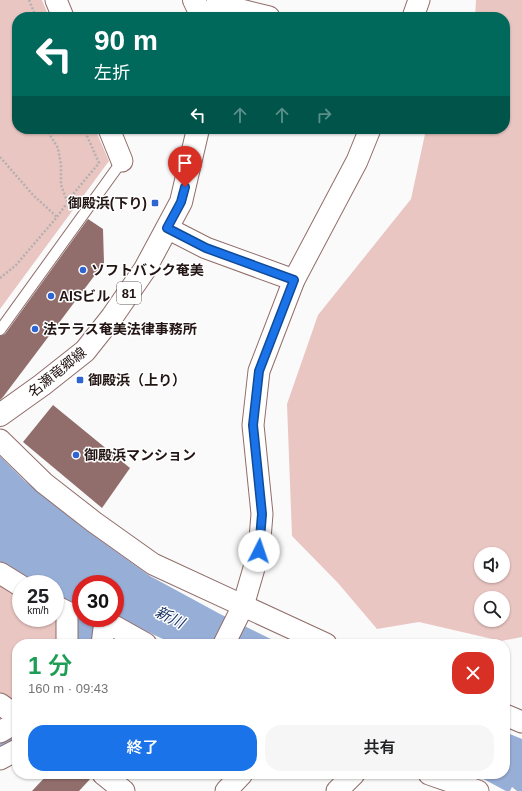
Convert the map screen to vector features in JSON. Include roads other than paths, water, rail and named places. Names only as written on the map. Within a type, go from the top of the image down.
[{"type":"main road","points":[[194,0],[213,9]]},
{"type":"main road","name":"名瀬竜郷線","points":[[0,415],[42,385],[85,350],[112,318],[145,269],[181,202],[197,134]]},
{"type":"street","points":[[56,0],[61,12]]},
{"type":"street","points":[[415,12],[419,0]]},
{"type":"street","points":[[213,9],[234,12]]},
{"type":"street","points":[[111,134],[122,161]]},
{"type":"street","points":[[226,639],[243,606],[259,551],[262,514],[253,425],[259,371],[294,280],[357,161],[368,134]]},
{"type":"street","points":[[167,228],[206,248],[294,280]]},
{"type":"street","points":[[0,440],[44,483],[94,522],[154,564],[315,639]]},
{"type":"street","points":[[0,573],[12,580]]},
{"type":"street","points":[[64,610],[67,612],[67,639]]},
{"type":"street","points":[[103,639],[105,621],[137,639]]},
{"type":"street","points":[[0,704],[12,712]]},
{"type":"street","points":[[510,717],[522,722]]},
{"type":"street","points":[[0,732],[12,725]]},
{"type":"street","points":[[0,759],[12,753]]},
{"type":"street","points":[[226,791],[237,779]]},
{"type":"street","points":[[337,791],[349,779]]},
{"type":"street","points":[[443,779],[478,791]]},
{"type":"lane","points":[[0,330],[122,161]]},
{"type":"water","name":"新川","points":[[0,456],[25,481],[82,527],[150,576],[220,614],[271,639],[163,639],[124,621],[124,575],[72,575],[72,627],[95,627],[94,639],[69,639],[70,602],[64,598],[64,575],[22,575],[0,563]]},
{"type":"water","points":[[12,730],[12,747],[0,753],[0,736]]},
{"type":"water","points":[[510,734],[522,739],[522,791],[517,791],[512,787],[510,791],[506,791],[483,779],[510,779]]},
{"type":"place","name":"御殿浜(下り)","points":[[155,203]]},
{"type":"place","name":"ソフトバンク奄美","points":[[83,270]]},
{"type":"place","name":"AISビル","points":[[51,296]]},
{"type":"place","name":"法テラス奄美法律事務所","points":[[35,329]]},
{"type":"place","name":"御殿浜（上り）","points":[[80,380]]},
{"type":"place","name":"御殿浜マンション","points":[[76,455]]}]
